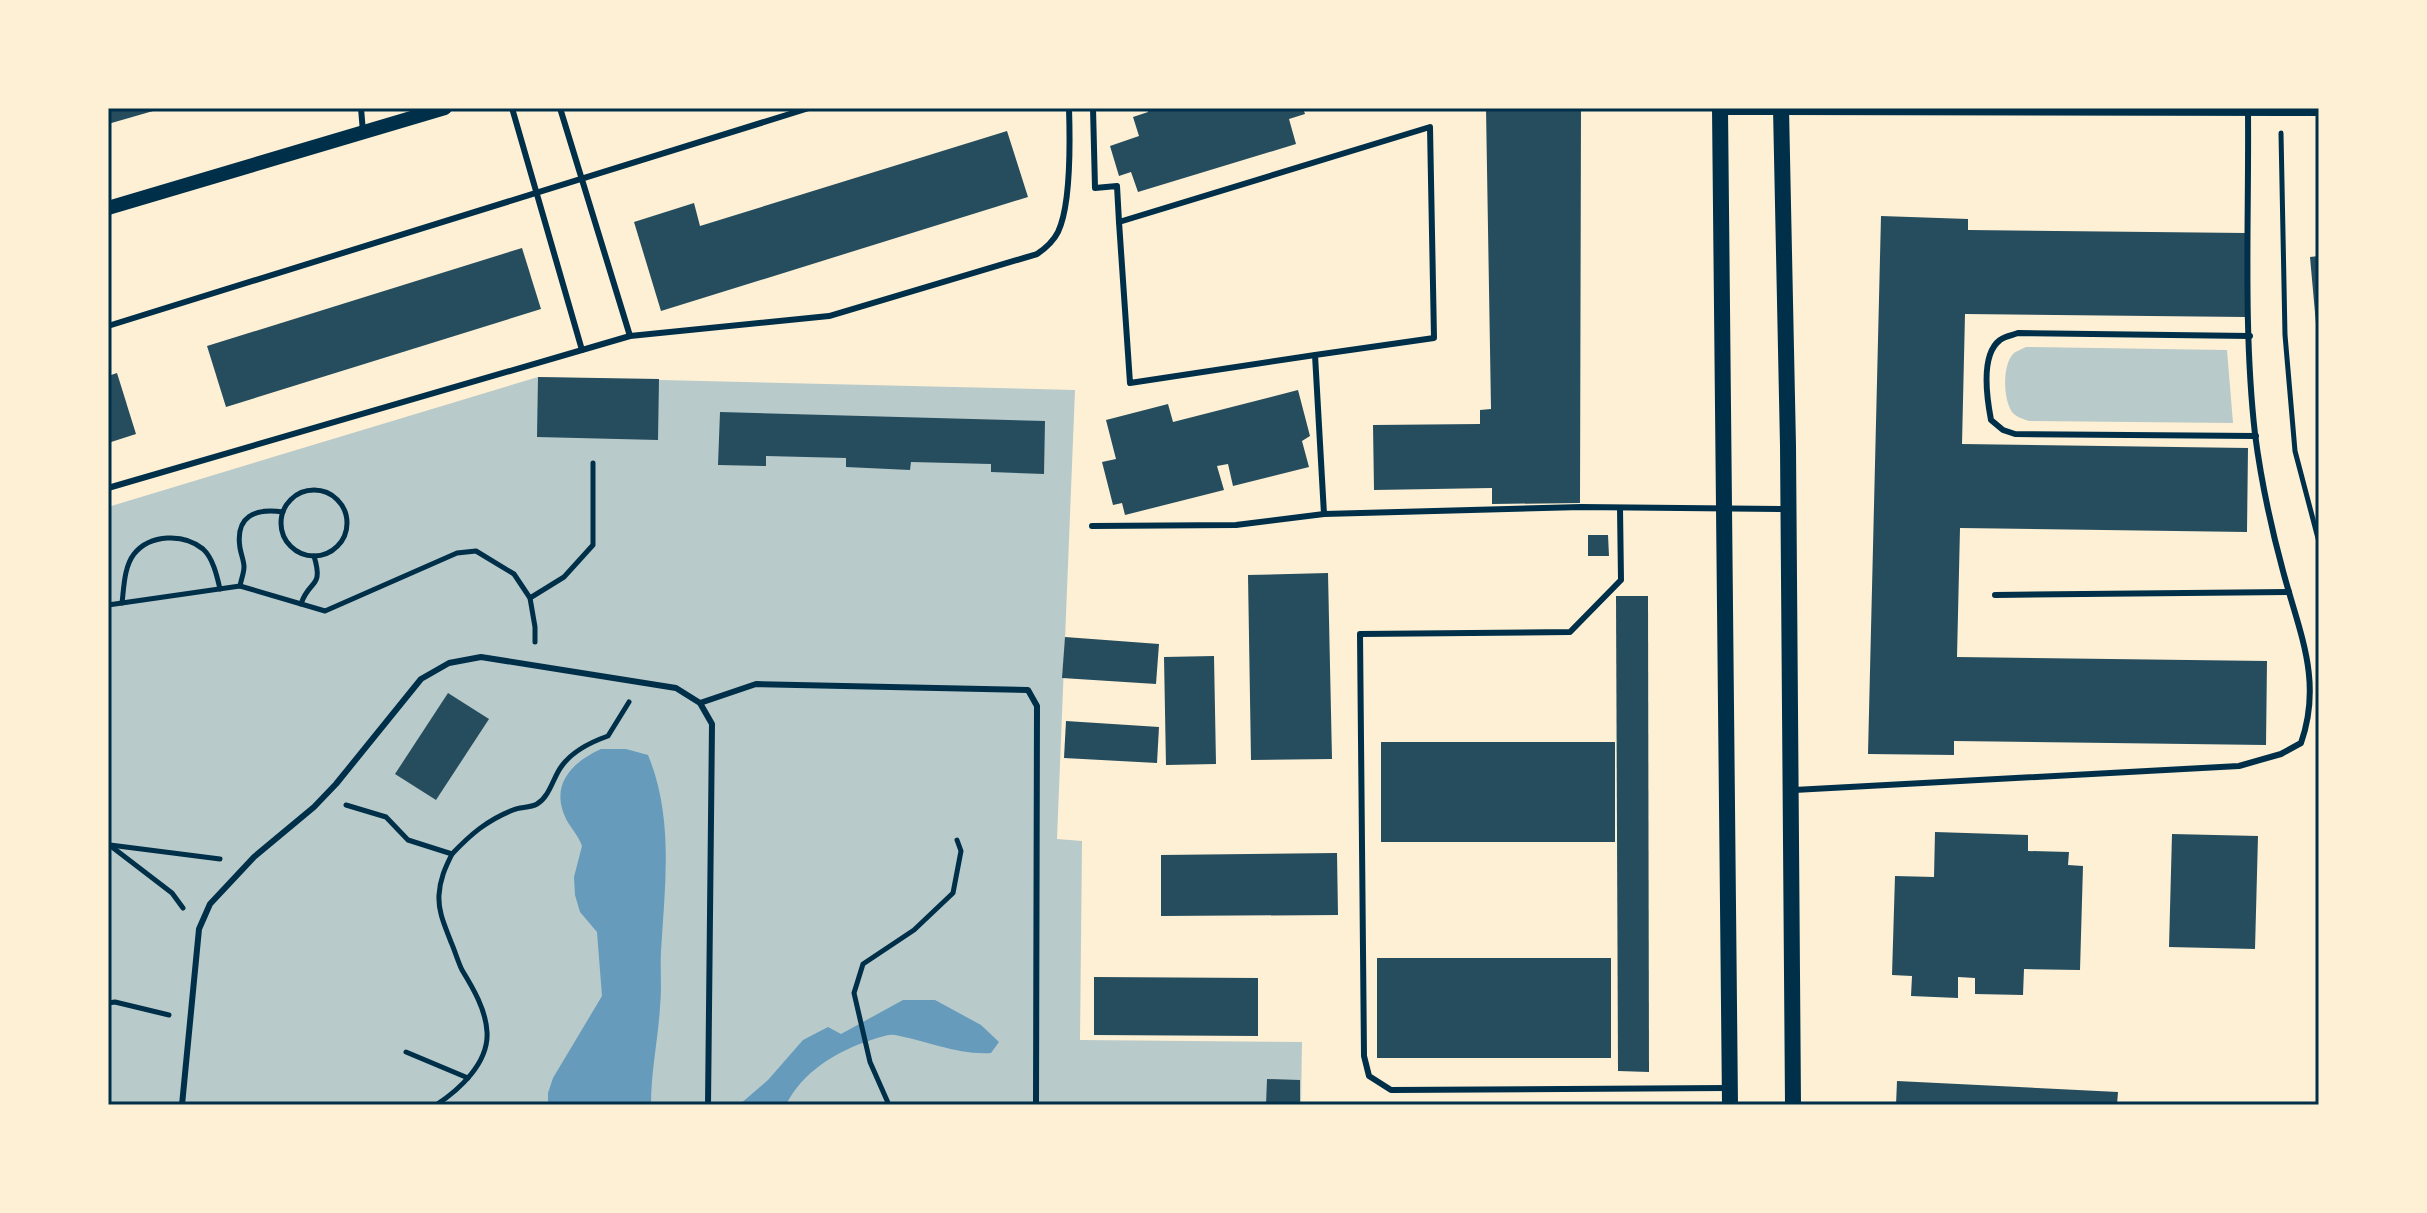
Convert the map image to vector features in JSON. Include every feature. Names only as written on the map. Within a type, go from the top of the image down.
[{"type":"main road","points":[[1720,109],[1730,1097]]},
{"type":"main road","points":[[1781,109],[1793,1105]]},
{"type":"street","points":[[108,208],[445,108]]},
{"type":"street","points":[[1720,109],[2319,112]]},
{"type":"lane","points":[[361,108],[363,132]]},
{"type":"lane","points":[[512,108],[582,350]]},
{"type":"lane","points":[[560,108],[630,336]]},
{"type":"lane","points":[[108,326],[809,108]]},
{"type":"lane","points":[[108,488],[630,336],[829,316],[1037,254],[1050,245],[1064,213],[1069,108]]},
{"type":"lane","points":[[1093,108],[1095,188],[1117,186],[1119,222],[1130,383],[1434,338],[1430,127],[1119,222]]},
{"type":"lane","points":[[1790,790],[2239,766],[2281,754],[2301,743],[2309,721],[2312,692],[2309,661],[2274,532],[2256,436],[2250,336],[2248,112]]},
{"type":"lane","points":[[2250,336],[2018,333],[2000,340],[1991,353],[1988,404],[1991,420],[2003,430],[2015,434],[2256,436]]},
{"type":"lane","points":[[1315,355],[1324,514]]},
{"type":"lane","points":[[1620,508],[1621,580],[1570,632],[1360,634],[1364,1056],[1369,1076],[1391,1090],[1730,1097]]},
{"type":"lane","points":[[1092,526],[1236,525],[1324,514],[1620,508],[1788,509]]},
{"type":"lane","points":[[1995,595],[2289,592]]},
{"type":"lane","points":[[182,1105],[199,929],[210,904],[248,863],[322,798],[421,679],[449,663],[481,657],[676,688],[700,703],[712,724],[708,1105]]},
{"type":"lane","points":[[700,703],[756,684],[1028,690],[1037,706],[1036,1105]]},
{"type":"path","points":[[2281,112],[2285,335],[2295,451],[2319,542]]},
{"type":"path","points":[[530,598],[564,577],[593,545],[593,463]]},
{"type":"path","points":[[318,491],[329,494],[344,509],[346,531],[342,541],[325,554],[314,556],[295,550],[287,543],[281,522],[289,502],[297,496],[318,491]]},
{"type":"path","points":[[240,586],[245,566],[240,549],[240,530],[246,519],[264,509],[283,512]]},
{"type":"path","points":[[122,603],[126,573],[135,553],[154,539],[180,538],[203,549],[215,568],[220,589]]},
{"type":"path","points":[[108,605],[240,586],[325,611],[457,553],[476,551],[514,574],[530,598],[535,627],[534,666]]},
{"type":"path","points":[[301,604],[305,592],[317,582],[319,572],[314,556]]},
{"type":"path","points":[[436,1105],[468,1078],[482,1056],[487,1033],[473,984],[462,969],[442,920],[439,898],[441,877],[452,854],[476,829],[512,810],[537,803],[548,793],[561,767],[571,756],[593,741],[608,736],[641,683]]},
{"type":"path","points":[[322,798],[386,817],[408,840],[452,854]]},
{"type":"path","points":[[889,1105],[870,1062],[854,993],[863,964],[914,930],[953,893],[961,851],[957,840]]},
{"type":"path","points":[[109,844],[248,863]]},
{"type":"path","points":[[109,844],[172,893],[199,929]]},
{"type":"path","points":[[108,1003],[162,1012],[190,1023]]},
{"type":"path","points":[[406,1052],[468,1078]]},
{"type":"shaded area","points":[[2026,347],[2227,350],[2233,423],[2029,421],[2018,417],[2009,406],[2005,382],[2010,358]]},
{"type":"shaded area","points":[[538,377],[1075,390],[1057,839],[1082,841],[1080,1040],[1302,1042],[1301,1105],[108,1105],[108,507]]},
{"type":"water","points":[[601,749],[626,749],[648,755],[662,803],[666,877],[661,1000],[651,1105],[548,1105],[553,1078],[602,996],[597,932],[580,912],[575,895],[574,877],[582,846],[560,800],[561,789],[571,770]]},
{"type":"water","points":[[903,1000],[935,1000],[981,1025],[999,1042],[991,1053],[978,1053],[895,1035],[886,1036],[846,1050],[822,1064],[801,1082],[786,1105],[739,1105],[768,1080],[803,1040],[828,1027],[841,1034]]},
{"type":"building","points":[[108,108],[160,108],[160,109],[108,124]]},
{"type":"building","points":[[1147,108],[1303,108],[1305,114],[1289,119],[1296,144],[1138,192],[1131,172],[1119,176],[1110,146],[1139,136],[1133,117],[1148,112]]},
{"type":"building","points":[[1486,108],[1581,108],[1580,503],[1492,504],[1492,488],[1374,490],[1373,425],[1480,424],[1480,410],[1491,409]]},
{"type":"building","points":[[1007,131],[1028,197],[661,311],[634,222],[694,203],[700,226]]},
{"type":"building","points":[[1881,216],[1968,219],[1968,230],[2246,233],[2245,317],[1965,314],[1962,444],[2248,448],[2247,532],[1960,528],[1957,657],[2267,661],[2266,745],[1954,741],[1954,755],[1868,754]]},
{"type":"building","points":[[522,248],[541,309],[226,407],[207,346]]},
{"type":"building","points":[[2319,256],[2319,334],[2317,335],[2310,257]]},
{"type":"building","points":[[117,373],[136,434],[108,443],[108,376]]},
{"type":"building","points":[[538,377],[659,379],[658,440],[537,437]]},
{"type":"building","points":[[1298,390],[1310,436],[1302,441],[1309,467],[1233,486],[1228,464],[1217,466],[1224,490],[1125,515],[1122,503],[1113,505],[1102,462],[1116,459],[1106,420],[1168,404],[1173,422]]},
{"type":"building","points":[[720,412],[1045,421],[1044,474],[991,472],[991,464],[911,462],[910,470],[846,467],[846,458],[766,456],[766,466],[718,465]]},
{"type":"building","points":[[1588,535],[1608,535],[1609,556],[1588,556]]},
{"type":"building","points":[[1328,573],[1332,759],[1251,760],[1248,575]]},
{"type":"building","points":[[1616,596],[1648,596],[1649,1072],[1618,1071]]},
{"type":"building","points":[[1065,637],[1159,644],[1156,684],[1062,678]]},
{"type":"building","points":[[1214,656],[1216,764],[1166,765],[1164,657]]},
{"type":"building","points":[[448,693],[489,719],[436,800],[395,774]]},
{"type":"building","points":[[1066,721],[1159,727],[1157,763],[1064,758]]},
{"type":"building","points":[[1381,742],[1615,742],[1615,842],[1381,842]]},
{"type":"building","points":[[1935,832],[2028,835],[2028,851],[2069,852],[2068,865],[2083,866],[2080,970],[2024,969],[2023,995],[1975,994],[1975,978],[1958,977],[1958,998],[1911,996],[1912,976],[1892,975],[1895,876],[1934,877]]},
{"type":"building","points":[[2172,834],[2258,836],[2255,949],[2169,947]]},
{"type":"building","points":[[1337,853],[1338,915],[1161,916],[1161,855]]},
{"type":"building","points":[[1377,958],[1611,958],[1611,1058],[1377,1058]]},
{"type":"building","points":[[1094,977],[1258,978],[1258,1036],[1094,1035]]},
{"type":"building","points":[[1267,1079],[1300,1080],[1300,1105],[1266,1105]]},
{"type":"building","points":[[1897,1081],[2118,1092],[2117,1105],[1896,1105]]}]
